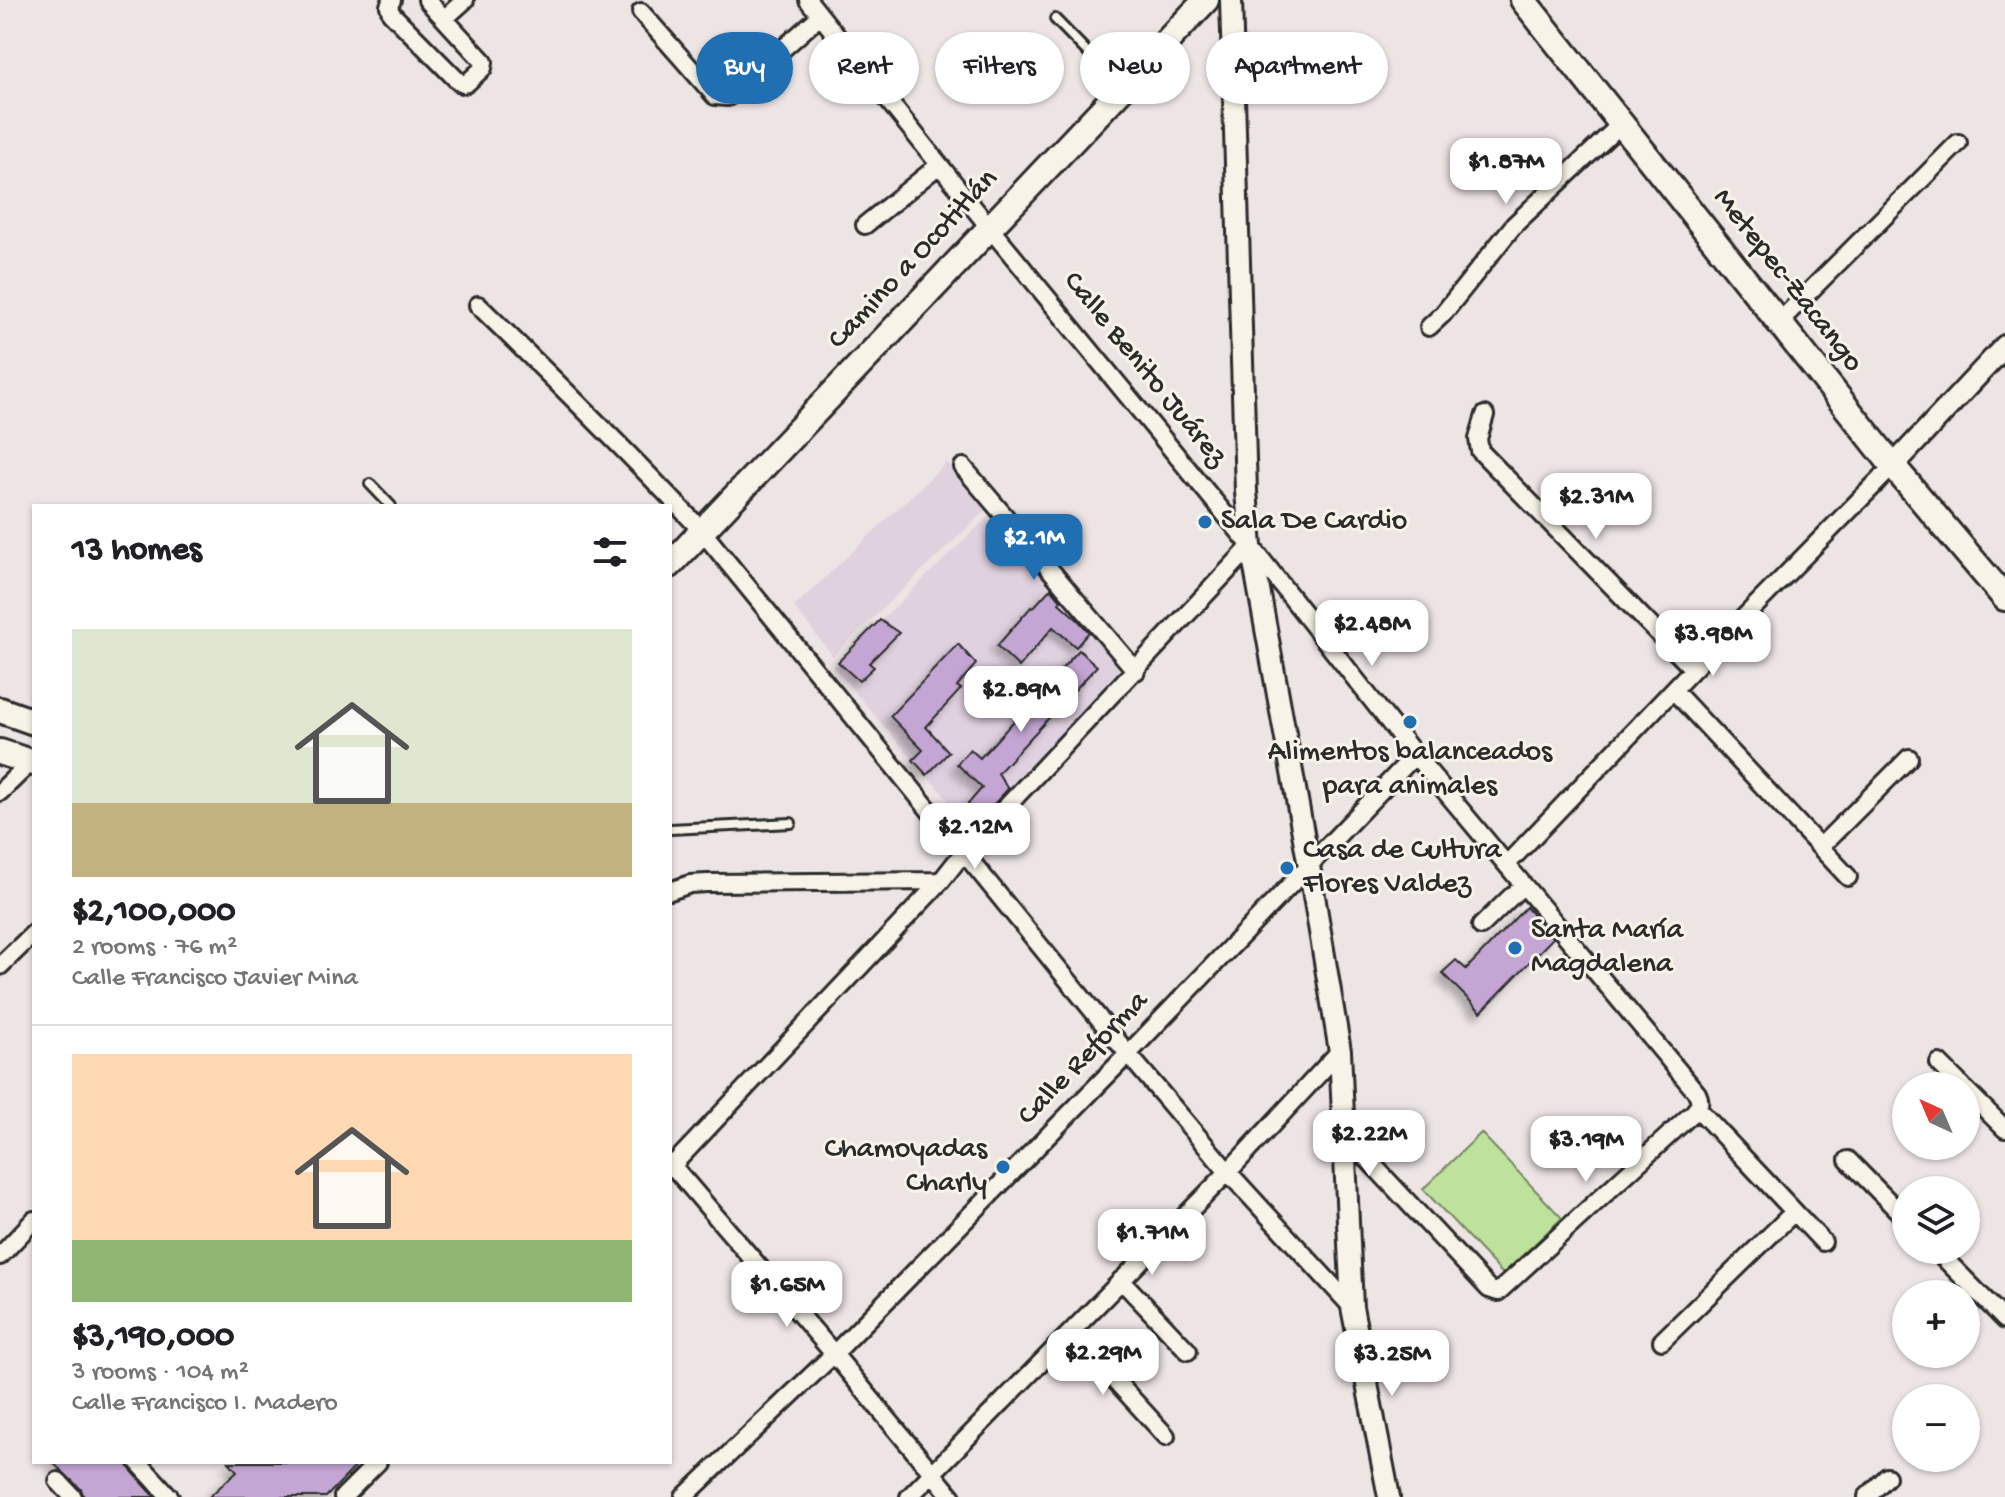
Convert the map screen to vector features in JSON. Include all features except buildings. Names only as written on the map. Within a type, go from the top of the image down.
[{"type":"main road","name":"Camino a Ocotitlán","points":[[1175,32],[1206,0]]},
{"type":"main road","name":"Metepec-Zacango","points":[[1523,0],[1893,466],[2005,598]]},
{"type":"main road","name":"Camino a Ocotitlán","points":[[672,563],[1106,104]]},
{"type":"main road","points":[[0,710],[32,721]]},
{"type":"main road","points":[[0,752],[32,763]]},
{"type":"street","points":[[392,0],[389,6],[391,13],[458,81],[467,83],[483,68],[484,62],[427,0]]},
{"type":"street","points":[[445,18],[465,0]]},
{"type":"street","name":"Calle Benito Juárez","points":[[808,0],[989,227],[1251,546],[1415,755],[1697,1093],[1700,1104],[1696,1110],[1823,1242]]},
{"type":"street","points":[[1231,0],[1245,476],[1251,546],[1340,1051],[1352,1307],[1389,1497]]},
{"type":"street","points":[[641,12],[715,96],[728,97],[820,16]]},
{"type":"street","points":[[1429,327],[1443,314],[1514,225],[1621,124]]},
{"type":"street","points":[[1779,322],[1958,143]]},
{"type":"street","points":[[865,225],[939,165]]},
{"type":"street","points":[[478,305],[702,531],[1128,1054],[1228,1172],[1352,1307]]},
{"type":"street","points":[[1507,864],[1893,466],[2005,346]]},
{"type":"street","points":[[1485,415],[1478,439],[1480,451],[1693,669]]},
{"type":"street","points":[[963,467],[1136,671]]},
{"type":"street","points":[[672,1165],[941,881],[963,853],[1251,546]]},
{"type":"street","points":[[1674,691],[1848,877]]},
{"type":"street","name":"Calle Reforma","points":[[684,1497],[834,1354],[1415,755]]},
{"type":"street","points":[[1820,847],[1909,758]]},
{"type":"street","points":[[0,809],[4,799],[0,792],[32,763]]},
{"type":"street","points":[[672,890],[690,884],[707,883],[941,881]]},
{"type":"street","points":[[1481,926],[1523,885]]},
{"type":"street","points":[[0,966],[32,935]]},
{"type":"street","points":[[909,1497],[1228,1172],[1340,1051]]},
{"type":"street","points":[[1939,1063],[1948,1072]]},
{"type":"street","points":[[1980,1104],[2005,1129]]},
{"type":"street","points":[[1345,1135],[1492,1291],[1498,1292],[1696,1110]]},
{"type":"street","points":[[1848,1160],[1892,1205]]},
{"type":"street","points":[[672,1167],[834,1354],[952,1497]]},
{"type":"street","points":[[1662,1341],[1794,1212]]},
{"type":"street","points":[[0,1256],[32,1222]]},
{"type":"street","points":[[1950,1264],[2005,1320]]},
{"type":"street","points":[[1121,1280],[1188,1351]]},
{"type":"street","points":[[1071,1332],[1166,1436]]},
{"type":"street","points":[[140,1464],[170,1497]]},
{"type":"street","points":[[343,1497],[376,1464]]},
{"type":"street","points":[[1867,1497],[1887,1477]]},
{"type":"street","points":[[58,1481],[73,1497]]},
{"type":"lane","points":[[1055,19],[1080,45]]},
{"type":"lane","points":[[370,484],[389,504]]},
{"type":"lane","points":[[672,829],[791,823]]},
{"type":"shaded area","points":[[947,462],[989,507],[833,656],[794,607]]},
{"type":"shaded area","points":[[992,513],[1125,663],[974,830],[833,667]]},
{"type":"green space","points":[[1481,1133],[1562,1218],[1503,1274],[1423,1189]]},
{"type":"place","name":"Sala De Cardio","points":[[1205,522]]},
{"type":"place","name":"Alimentos balanceados para animales","points":[[1410,722]]},
{"type":"place","name":"Casa de Cultura Flores Valdez","points":[[1287,868]]},
{"type":"place","name":"Santa María Magdalena","points":[[1515,948]]},
{"type":"place","name":"Chamoyadas Charly","points":[[1003,1167]]}]
